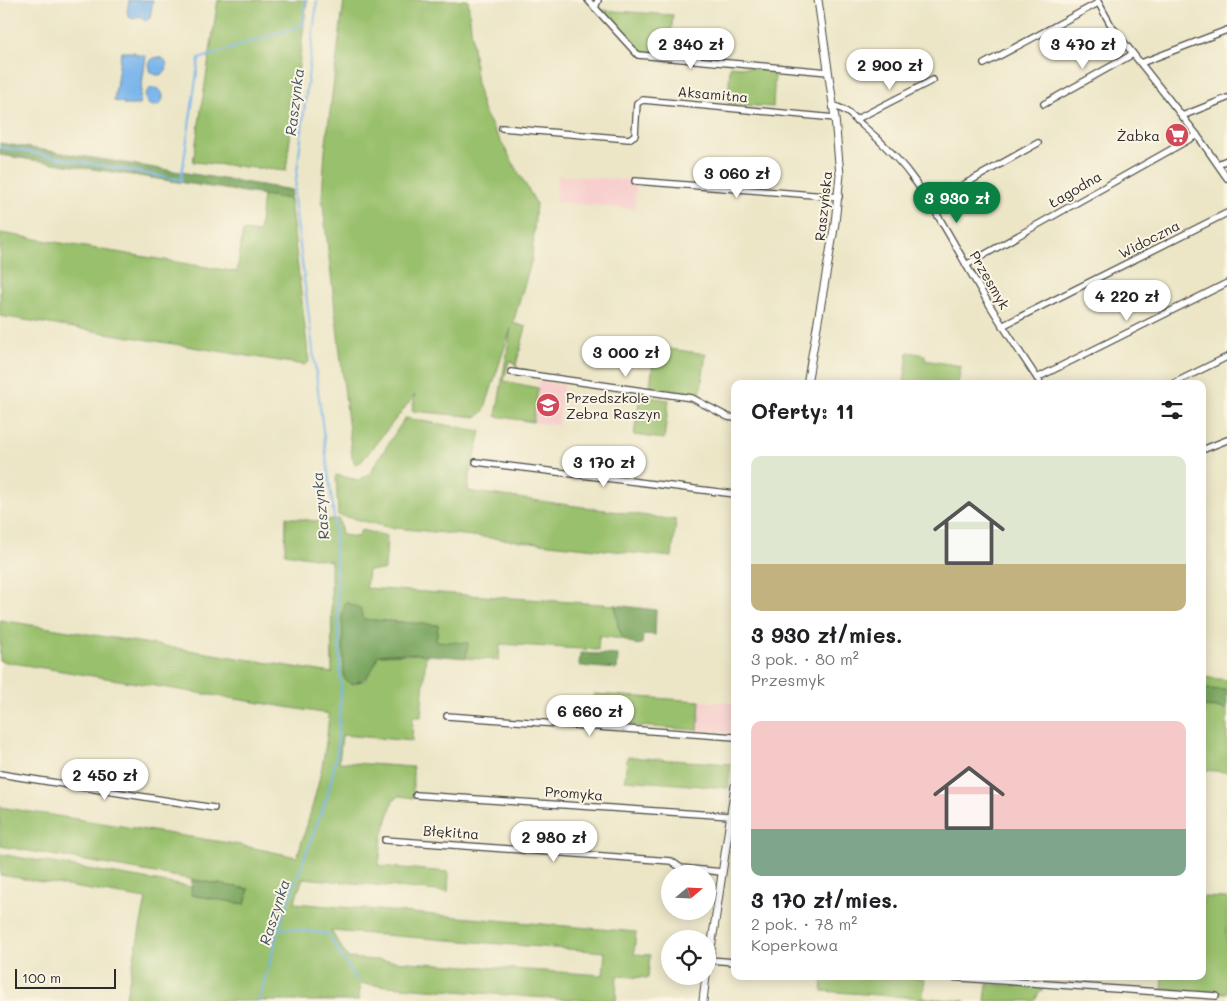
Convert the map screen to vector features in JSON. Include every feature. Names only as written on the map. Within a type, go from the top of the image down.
[{"type":"street","points":[[588,0],[638,55],[828,72]]},
{"type":"street","points":[[594,8],[598,0]]},
{"type":"street","name":"Raszyńska","points":[[809,380],[839,197],[839,152],[818,0]]},
{"type":"street","points":[[984,64],[1098,2],[1112,27],[1197,135],[1227,178]]},
{"type":"street","points":[[1140,63],[1227,30]]},
{"type":"street","points":[[1044,104],[1133,54]]},
{"type":"street","points":[[856,120],[933,80]]},
{"type":"street","points":[[1182,116],[1227,98]]},
{"type":"street","name":"Aksamitna","points":[[502,128],[632,139],[635,135],[637,103],[643,100],[835,118]]},
{"type":"street","name":"Przesmyk","points":[[833,106],[856,120],[890,149],[909,170],[931,202],[1002,326],[1038,380]]},
{"type":"street","name":"Łagodna","points":[[966,266],[1197,135]]},
{"type":"street","points":[[931,202],[1038,143]]},
{"type":"street","points":[[1218,164],[1227,160]]},
{"type":"street","points":[[635,180],[839,197]]},
{"type":"street","name":"Widoczna","points":[[1002,326],[1227,213]]},
{"type":"street","points":[[1041,380],[1227,283]]},
{"type":"street","points":[[1180,380],[1227,356]]},
{"type":"street","points":[[511,372],[692,398],[731,417]]},
{"type":"street","points":[[1206,448],[1227,440]]},
{"type":"street","points":[[476,462],[731,494]]},
{"type":"street","points":[[448,716],[731,738]]},
{"type":"street","points":[[0,774],[214,808]]},
{"type":"street","name":"Promyka","points":[[416,795],[730,816]]},
{"type":"street","points":[[713,930],[731,810]]},
{"type":"street","name":"Błękitna","points":[[385,840],[671,861],[681,868],[722,872]]},
{"type":"street","points":[[716,961],[731,962]]},
{"type":"street","points":[[990,980],[1216,996]]},
{"type":"street","points":[[703,1001],[705,985]]},
{"type":"shaded area","points":[[558,175],[631,180],[630,185],[636,185],[634,209],[556,202]]},
{"type":"shaded area","name":"Przedszkole Zebra Raszyn","points":[[539,381],[564,385],[558,426],[533,422]]},
{"type":"shaded area","points":[[700,701],[731,703],[731,733],[698,730]]},
{"type":"green space","points":[[218,0],[307,0],[286,171],[193,162]]},
{"type":"green space","points":[[344,0],[468,0],[477,85],[483,110],[536,203],[532,259],[513,323],[526,327],[516,365],[518,369],[528,370],[527,372],[518,370],[514,362],[509,361],[504,381],[538,388],[533,422],[496,416],[511,328],[484,411],[477,417],[412,411],[415,395],[361,462],[355,464],[352,456],[322,197],[325,151]]},
{"type":"green space","points":[[601,10],[673,15],[669,54],[640,51]]},
{"type":"green space","points":[[730,66],[775,70],[773,107],[728,104]]},
{"type":"green space","points":[[0,143],[292,190],[290,199],[0,155]]},
{"type":"green space","points":[[263,195],[290,199],[309,362],[304,365],[0,316],[0,233],[237,272],[243,231],[259,233]]},
{"type":"green space","points":[[655,347],[706,354],[700,396],[693,393],[650,387]]},
{"type":"green space","points":[[908,352],[925,355],[925,360],[961,366],[959,380],[904,380]]},
{"type":"green space","points":[[640,396],[669,400],[664,439],[634,435]]},
{"type":"green space","points":[[405,418],[481,431],[468,491],[676,520],[672,557],[387,527],[338,515],[336,475],[358,480],[369,474]]},
{"type":"green space","points":[[286,517],[315,521],[339,519],[342,535],[358,537],[361,530],[387,536],[385,570],[368,570],[366,588],[615,605],[618,626],[623,639],[599,636],[598,650],[500,644],[499,660],[466,658],[468,643],[436,642],[438,625],[363,619],[344,678],[352,684],[365,680],[378,655],[426,654],[421,717],[413,717],[412,741],[342,735],[339,762],[413,767],[413,798],[400,796],[393,800],[382,837],[379,866],[449,872],[448,892],[303,878],[294,903],[636,932],[634,954],[650,955],[648,978],[617,976],[616,1001],[560,999],[361,984],[358,1001],[125,1001],[146,899],[0,875],[0,854],[191,887],[192,895],[245,904],[248,889],[0,846],[0,807],[235,844],[297,857],[322,769],[329,714],[0,661],[0,620],[332,673],[331,561],[285,553]],"holes":[[[331,931],[605,952],[603,975],[348,958]]]},
{"type":"green space","points":[[345,602],[360,608],[363,619],[438,625],[436,641],[468,643],[466,658],[406,653],[378,655],[369,674],[362,680],[352,684],[344,679],[342,616]]},
{"type":"green space","points":[[615,605],[656,610],[655,635],[643,634],[642,644],[635,645],[623,639],[618,626]]},
{"type":"green space","points":[[580,653],[618,655],[617,669],[579,666]]},
{"type":"green space","points":[[1206,677],[1227,680],[1227,690],[1206,689]]},
{"type":"green space","points":[[1206,689],[1227,690],[1227,709],[1206,706]]},
{"type":"green space","points":[[594,694],[700,701],[698,730],[592,723]]},
{"type":"green space","points":[[1206,707],[1227,709],[1227,772],[1206,770]]},
{"type":"green space","points":[[627,757],[731,764],[728,788],[625,780]]},
{"type":"green space","points":[[192,880],[249,889],[245,904],[191,895]]},
{"type":"green space","points":[[1206,897],[1227,898],[1227,993],[1162,989],[1163,980],[1206,980]]},
{"type":"green space","points":[[823,980],[925,980],[923,998],[965,1001],[921,1001],[921,998],[822,991]]},
{"type":"green space","points":[[987,984],[1045,988],[1039,992],[1035,1001],[985,1001]]},
{"type":"water","points":[[129,0],[153,0],[150,18],[145,21],[139,16],[134,19],[129,17],[127,13]]},
{"type":"water","points":[[121,52],[135,52],[135,54],[146,56],[139,105],[124,105],[124,103],[114,101]]},
{"type":"water","points":[[154,57],[162,57],[167,62],[165,73],[154,75],[149,70],[149,62]]},
{"type":"water","points":[[150,88],[158,88],[163,93],[161,104],[150,106],[145,101],[145,93]]},
{"type":"waterway","points":[[0,147],[181,180],[199,59],[303,25],[305,0]]},
{"type":"waterway","name":"Raszynka","points":[[259,1001],[282,918],[327,797],[337,754],[341,690],[334,518],[294,198],[317,0]]},
{"type":"waterway","points":[[282,928],[328,934],[357,981]]},
{"type":"place","name":"Żabka","points":[[1177,135]]},
{"type":"place","name":"Przedszkole Zebra Raszyn","points":[[548,405]]}]
